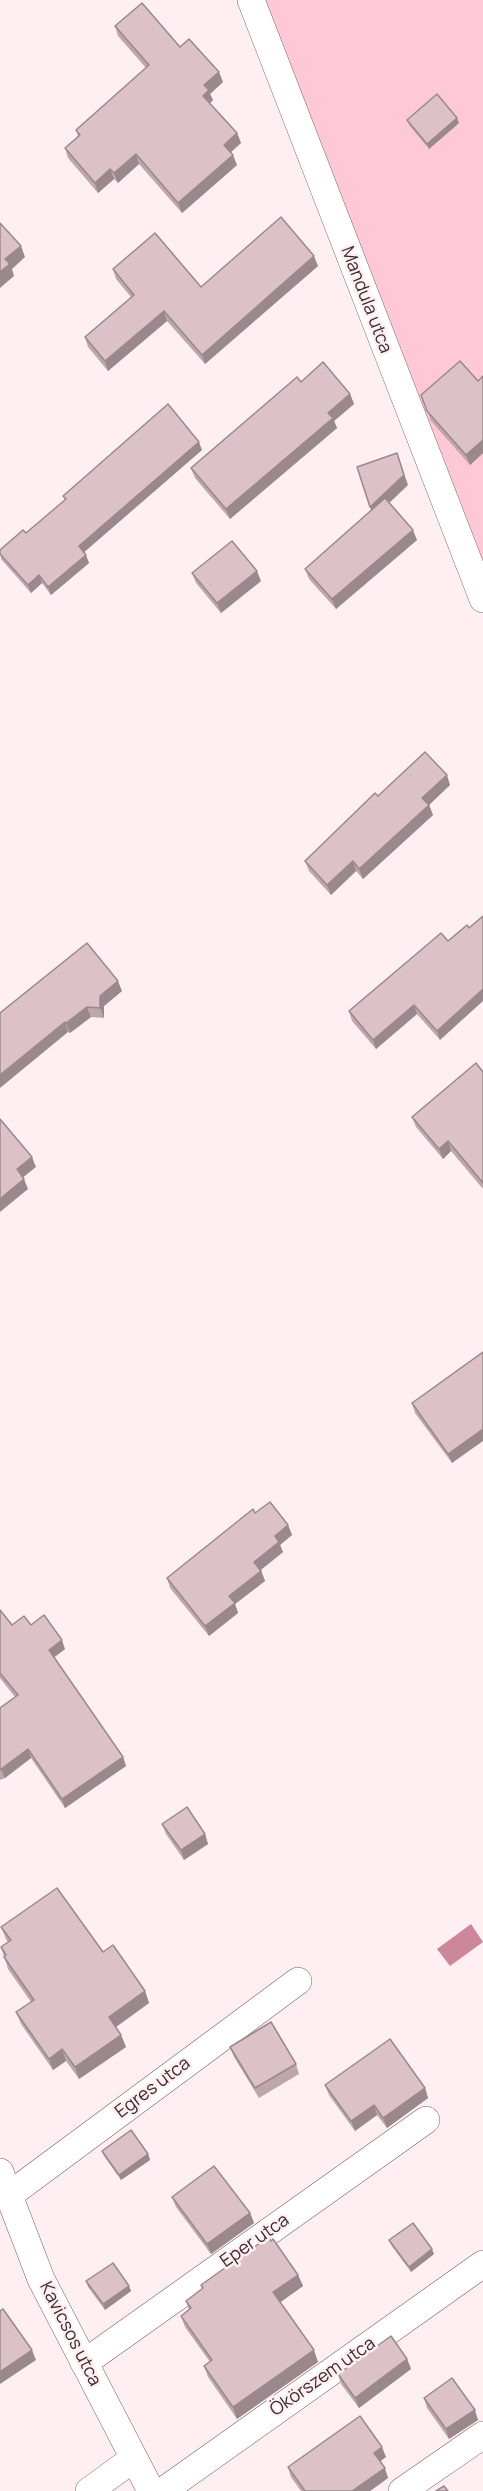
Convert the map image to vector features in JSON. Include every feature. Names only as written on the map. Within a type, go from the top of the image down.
[{"type":"street","name":"Mandula utca","points":[[250,0],[483,599]]},
{"type":"street","name":"Egres utca","points":[[4,2184],[298,1981]]},
{"type":"street","name":"Eper utca","points":[[84,2362],[426,2120]]},
{"type":"street","name":"Kavicsos utca","points":[[4,2184],[41,2279],[151,2491]]},
{"type":"street","name":"Ökörszem utca","points":[[163,2491],[483,2264]]},
{"type":"street","points":[[402,2491],[483,2435]]},
{"type":"street","points":[[89,2491],[133,2459]]},
{"type":"shaded area","points":[[251,0],[483,0],[483,599]]},
{"type":"shaded area","points":[[471,1924],[483,1942],[450,1966],[437,1949]]},
{"type":"building","points":[[142,3],[180,47],[189,39],[219,72],[204,85],[209,90],[203,96],[237,133],[224,145],[233,155],[178,203],[136,154],[114,173],[110,169],[95,183],[65,148],[80,135],[76,130],[149,65],[115,26]]},
{"type":"building","points":[[437,94],[457,118],[427,144],[407,120]]},
{"type":"building","points":[[281,217],[314,256],[202,355],[164,311],[105,361],[85,337],[134,295],[113,269],[155,233],[201,287]]},
{"type":"building","points":[[0,223],[21,246],[5,259],[10,264],[0,272]]},
{"type":"building","points":[[460,361],[478,381],[483,376],[483,440],[466,455],[427,411],[421,395]]},
{"type":"building","points":[[323,362],[350,394],[328,413],[333,418],[226,509],[191,468],[297,377],[301,382]]},
{"type":"building","points":[[168,404],[199,442],[79,546],[86,555],[48,587],[39,575],[28,585],[0,554],[0,550],[23,530],[26,533],[66,499],[63,496]]},
{"type":"building","points":[[397,453],[404,475],[370,507],[357,467]]},
{"type":"building","points":[[385,498],[413,530],[332,599],[305,569]]},
{"type":"building","points":[[232,541],[257,571],[217,603],[192,573]]},
{"type":"building","points":[[425,752],[447,775],[422,798],[429,805],[359,869],[353,861],[327,885],[305,861],[375,793],[378,796]]},
{"type":"building","points":[[483,916],[483,989],[437,1031],[414,1005],[373,1040],[349,1011],[441,933],[448,941],[467,925],[469,928]]},
{"type":"building","points":[[87,943],[118,981],[100,996],[100,1008],[87,1007],[0,1075],[0,1013]]},
{"type":"building","points":[[476,1063],[483,1072],[483,1183],[448,1141],[439,1149],[412,1117]]},
{"type":"building","points":[[0,1119],[32,1157],[17,1169],[24,1179],[0,1199]]},
{"type":"building","points":[[483,1352],[483,1429],[448,1454],[412,1403]]},
{"type":"building","points":[[270,1502],[288,1525],[275,1536],[279,1542],[254,1562],[261,1571],[229,1596],[235,1603],[205,1626],[167,1578],[253,1509],[255,1513]]},
{"type":"building","points":[[0,1610],[12,1625],[24,1616],[31,1625],[44,1615],[62,1640],[49,1650],[123,1757],[62,1799],[28,1749],[0,1770],[0,1708],[18,1695],[0,1673]]},
{"type":"building","points":[[187,1807],[205,1834],[181,1850],[162,1824]]},
{"type":"building","points":[[57,1888],[103,1952],[113,1945],[145,1991],[109,2017],[121,2035],[75,2067],[62,2049],[49,2059],[16,2012],[34,2000],[4,1957],[6,1955],[1,1947],[11,1940],[1,1927]]},
{"type":"building","points":[[271,2022],[296,2064],[255,2088],[230,2047]]},
{"type":"building","points":[[390,2039],[425,2088],[383,2118],[374,2105],[351,2121],[325,2085]]},
{"type":"building","points":[[131,2130],[148,2154],[119,2175],[102,2151]]},
{"type":"building","points":[[214,2166],[250,2213],[207,2244],[172,2197]]},
{"type":"building","points":[[413,2223],[432,2249],[409,2267],[389,2240]]},
{"type":"building","points":[[268,2237],[271,2241],[273,2239],[298,2275],[273,2292],[314,2350],[233,2407],[204,2366],[212,2360],[181,2316],[191,2308],[186,2301],[203,2288],[201,2285]]},
{"type":"building","points":[[113,2263],[129,2286],[103,2304],[86,2281]]},
{"type":"building","points":[[3,2309],[32,2350],[0,2372],[0,2311]]},
{"type":"building","points":[[391,2336],[407,2359],[355,2398],[338,2374]]},
{"type":"building","points":[[452,2378],[475,2410],[446,2429],[424,2398]]},
{"type":"building","points":[[360,2416],[382,2447],[374,2453],[385,2468],[352,2491],[305,2491],[288,2467]]},
{"type":"building","points":[[444,2486],[448,2491],[436,2491]]}]
